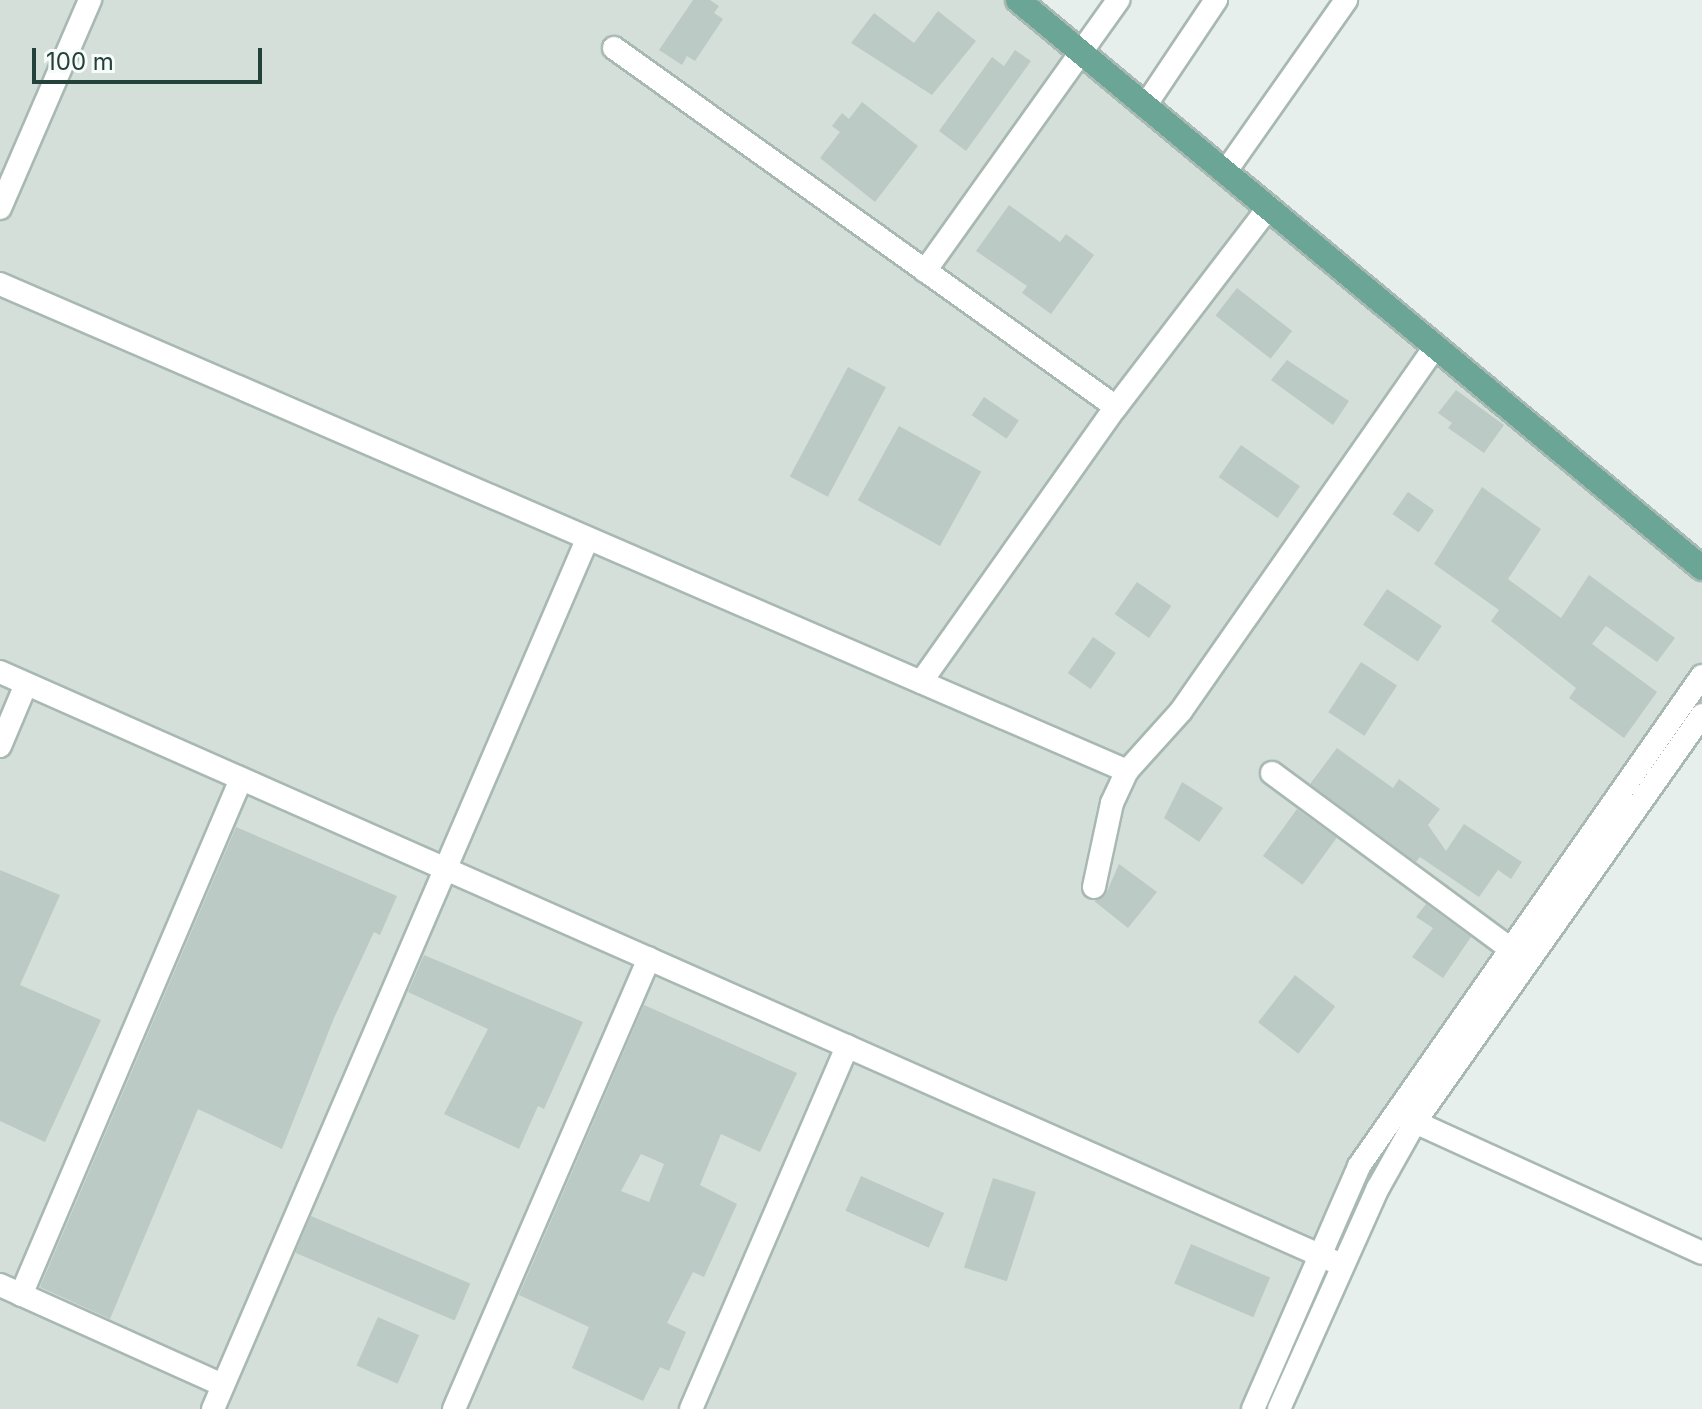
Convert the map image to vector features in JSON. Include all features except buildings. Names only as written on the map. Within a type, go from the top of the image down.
[{"type":"main road","points":[[1019,0],[1702,568]]},
{"type":"street","points":[[0,208],[90,0]]},
{"type":"street","points":[[925,271],[1118,0]]},
{"type":"street","points":[[1145,106],[1216,0]]},
{"type":"street","points":[[1226,171],[1346,0]]},
{"type":"street","points":[[614,48],[1116,407]]},
{"type":"street","points":[[921,682],[1116,407],[1269,207]]},
{"type":"street","points":[[0,284],[586,542],[1127,771]]},
{"type":"street","points":[[1094,887],[1112,803],[1127,771],[1181,711],[1436,346]]},
{"type":"street","points":[[213,1409],[449,870],[586,542]]},
{"type":"street","points":[[0,672],[1342,1265]]},
{"type":"street","points":[[1253,1409],[1359,1166],[1702,676]]},
{"type":"street","points":[[0,746],[26,684]]},
{"type":"street","points":[[1279,1409],[1342,1265],[1415,1122],[1702,715]]},
{"type":"street","points":[[1272,773],[1511,949]]},
{"type":"street","points":[[21,1295],[241,779]]},
{"type":"street","points":[[454,1409],[649,958]]},
{"type":"street","points":[[691,1409],[847,1046]]},
{"type":"street","points":[[1415,1122],[1702,1253]]},
{"type":"street","points":[[0,1285],[223,1385]]},
{"type":"shaded area","points":[[0,0],[1021,0],[1702,568],[1702,696],[1407,1137],[1276,1409],[0,1409]]}]
